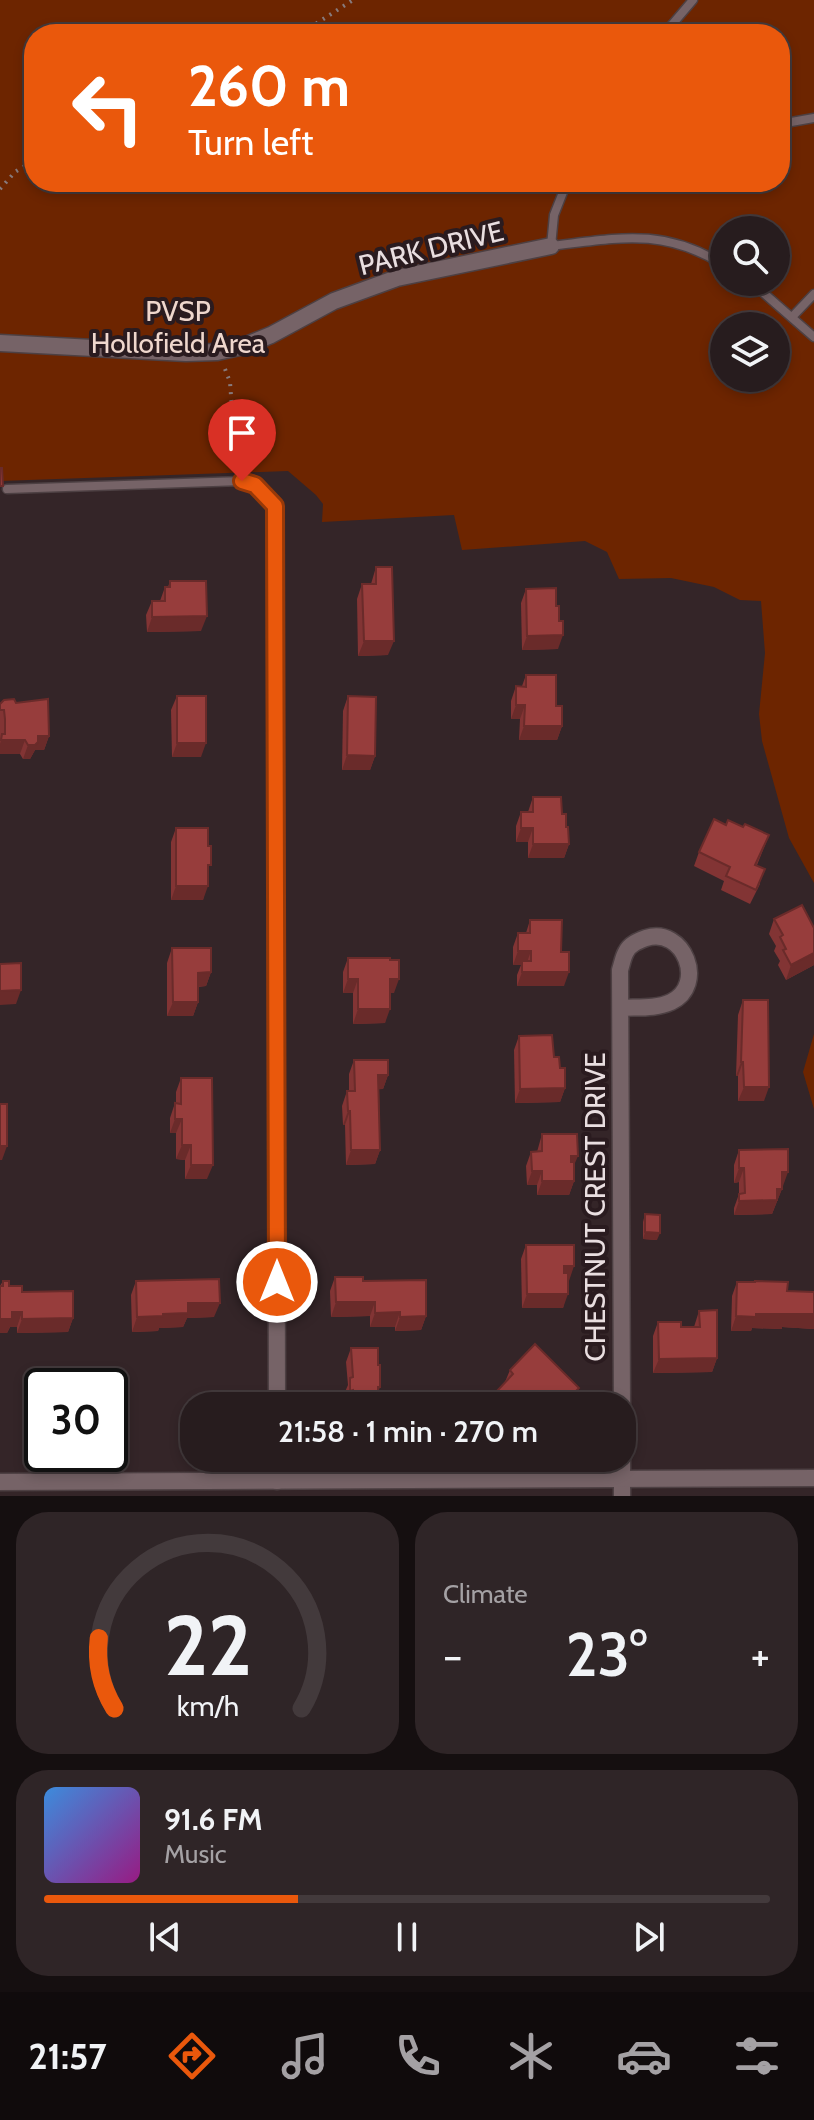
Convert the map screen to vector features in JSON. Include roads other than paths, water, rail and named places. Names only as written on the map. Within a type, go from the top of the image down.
[{"type":"street","name":"PARK DRIVE","points":[[0,343],[217,352],[271,335],[334,301],[397,278],[551,246]]},
{"type":"street","points":[[275,506],[277,1392]]},
{"type":"street","name":"CHESTNUT CREST DRIVE","points":[[621,1008],[657,1006],[672,1002],[681,995],[689,980],[690,965],[684,951],[671,940],[653,936],[636,941],[626,951],[620,970],[622,1392]]},
{"type":"street","points":[[277,1472],[277,1481]]},
{"type":"street","points":[[622,1472],[622,1496]]},
{"type":"street","points":[[0,1482],[42,1489],[277,1481],[814,1478]]},
{"type":"lane","points":[[673,24],[693,0]]},
{"type":"lane","points":[[790,122],[814,118]]},
{"type":"lane","points":[[563,192],[554,215],[551,246],[632,237],[670,240],[710,257]]},
{"type":"lane","points":[[793,316],[814,294]]},
{"type":"lane","points":[[768,296],[814,337]]},
{"type":"lane","points":[[7,489],[242,481],[255,485],[275,506]]},
{"type":"park label","name":"PVSP Hollofield Area","points":[[178,327]]}]
